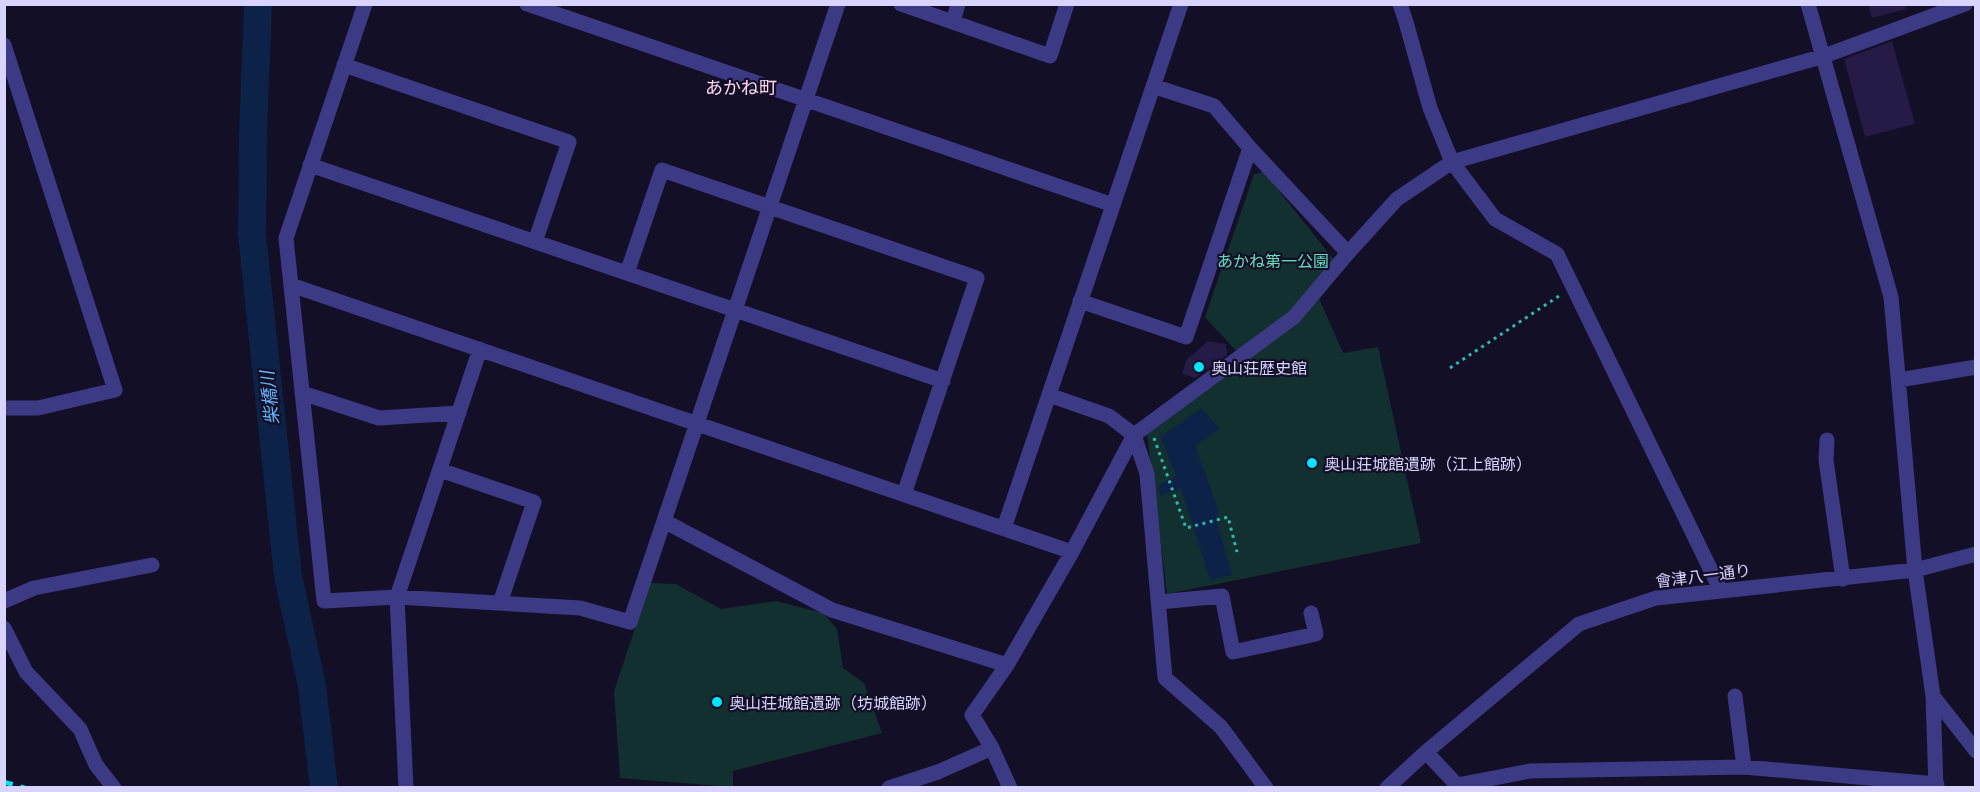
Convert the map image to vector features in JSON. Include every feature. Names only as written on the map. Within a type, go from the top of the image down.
[{"type":"street","points":[[365,4],[286,238],[324,601],[397,597],[580,608],[630,622],[838,4]]},
{"type":"street","points":[[527,4],[1113,205]]},
{"type":"street","points":[[901,4],[1050,56],[1067,4]]},
{"type":"street","points":[[952,22],[958,4]]},
{"type":"street","points":[[1004,528],[1181,4]]},
{"type":"street","points":[[1400,4],[1430,108],[1452,162],[1495,219],[1557,254],[1721,591]]},
{"type":"street","points":[[1426,752],[1457,785],[1530,771],[1744,767],[1870,783],[1936,786],[1933,696],[1916,570],[1891,297],[1808,4]]},
{"type":"street","points":[[1010,788],[992,748],[972,715],[1007,665],[1072,552],[1134,435],[1294,317],[1397,199],[1452,162],[1824,56],[1965,4]]},
{"type":"street","points":[[4,45],[115,390],[38,408],[4,408]]},
{"type":"street","points":[[344,65],[569,142],[535,242]]},
{"type":"street","points":[[1153,86],[1214,106],[1348,253]]},
{"type":"street","points":[[1080,301],[1186,338],[1250,148]]},
{"type":"street","points":[[310,165],[943,381]]},
{"type":"street","points":[[627,273],[662,170],[977,278],[904,494]]},
{"type":"street","points":[[291,285],[1072,552]]},
{"type":"street","points":[[406,788],[397,597],[480,349]]},
{"type":"street","points":[[1899,380],[1976,367]]},
{"type":"street","points":[[302,393],[379,418],[459,412]]},
{"type":"street","points":[[1049,395],[1109,416],[1134,435],[1147,474],[1165,678],[1221,727],[1266,788]]},
{"type":"street","points":[[1827,440],[1826,460],[1843,579]]},
{"type":"street","points":[[440,470],[534,502],[500,603]]},
{"type":"street","points":[[664,521],[832,610],[1007,665]]},
{"type":"street","name":"會津八一通り","points":[[1388,788],[1426,752],[1578,624],[1656,598],[1916,570],[1976,554]]},
{"type":"street","points":[[4,601],[34,588],[152,564]]},
{"type":"street","points":[[1159,603],[1222,596],[1233,652],[1316,634],[1311,613]]},
{"type":"street","points":[[4,628],[26,672],[80,729],[96,765],[114,788]]},
{"type":"street","points":[[1735,696],[1744,767]]},
{"type":"street","points":[[1933,696],[1976,751]]},
{"type":"street","points":[[889,788],[938,772],[992,748]]},
{"type":"path","points":[[1450,368],[1573,287]]},
{"type":"path","points":[[1153,434],[1186,528],[1228,517],[1237,552]]},
{"type":"green space","name":"あかね第一公園","points":[[1264,172],[1335,261],[1285,318],[1238,353],[1205,317],[1254,174]]},
{"type":"green space","points":[[1319,298],[1343,353],[1378,347],[1421,543],[1167,594],[1147,434]]},
{"type":"green space","points":[[650,583],[676,584],[721,609],[776,601],[823,613],[837,629],[843,668],[864,683],[882,733],[733,771],[733,787],[620,778],[614,691]]},
{"type":"water","points":[[1201,408],[1220,429],[1195,446],[1219,511],[1216,519],[1232,575],[1210,580],[1181,488],[1160,496],[1159,485],[1176,476],[1161,437]]},
{"type":"building","points":[[1868,4],[1905,4],[1906,9],[1872,18]]},
{"type":"building","points":[[1892,41],[1915,124],[1865,137],[1844,59]]},
{"type":"building","name":"奥山荘歴史館","points":[[1208,341],[1226,344],[1227,355],[1195,378],[1182,374],[1187,359]]},
{"type":"waterway","name":"柴橋川","points":[[258,4],[252,235],[288,576],[312,686],[324,788]]},
{"type":"railway","points":[[4,782],[25,788]]},
{"type":"place","name":"奥山荘歴史館","points":[[1199,367]]},
{"type":"place","name":"奥山荘城館遺跡（江上館跡）","points":[[1312,463]]},
{"type":"place","name":"奥山荘城館遺跡（坊城館跡）","points":[[717,702]]},
{"type":"district","name":"あかね町","points":[[741,87]]}]
